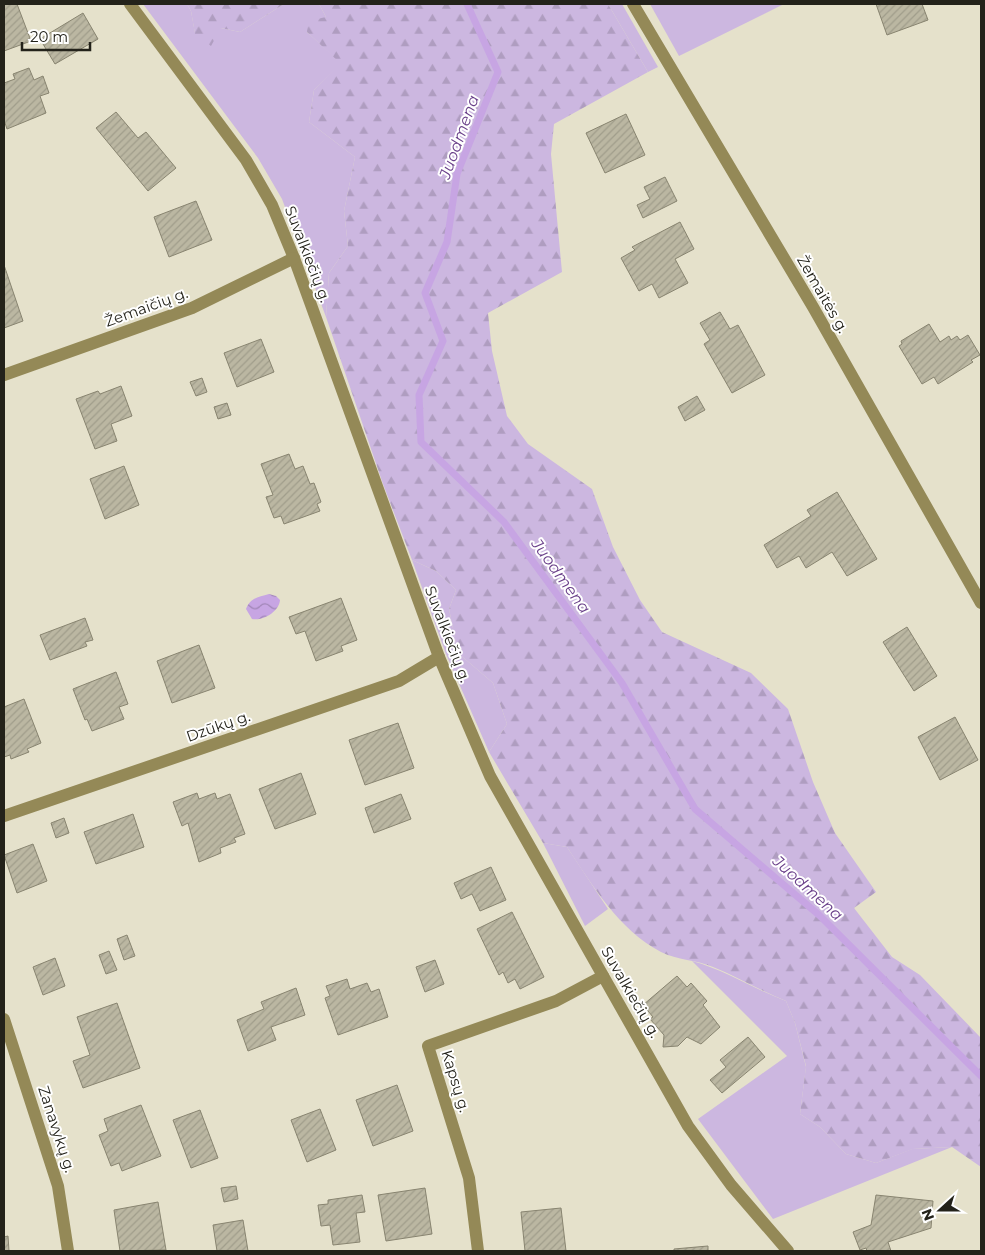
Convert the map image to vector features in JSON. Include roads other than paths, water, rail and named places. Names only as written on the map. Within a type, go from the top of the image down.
[{"type":"street","name":"Suvalkiečių g.","points":[[130,4],[246,160],[272,205],[294,258],[438,657],[490,776],[688,1126],[731,1184],[788,1251]]},
{"type":"street","name":"Žemaitės g.","points":[[633,4],[813,307],[981,604]]},
{"type":"street","name":"Žemaičių g.","points":[[4,375],[192,308],[294,258]]},
{"type":"street","name":"Dzūkų g.","points":[[4,816],[399,681],[438,657]]},
{"type":"street","name":"Kapsų g.","points":[[478,1251],[469,1178],[428,1046],[556,1001],[603,976]]},
{"type":"street","name":"Zanavykų g.","points":[[4,1019],[58,1186],[68,1251]]},
{"type":"water","points":[[269,594],[276,596],[280,600],[277,608],[270,615],[261,619],[252,619],[246,609],[250,602],[255,598]]},
{"type":"waterway","name":"Juodmena","points":[[467,4],[498,72],[457,174],[447,242],[425,293],[443,341],[419,395],[421,442],[504,522],[622,683],[695,809],[819,915],[981,1076]]}]
